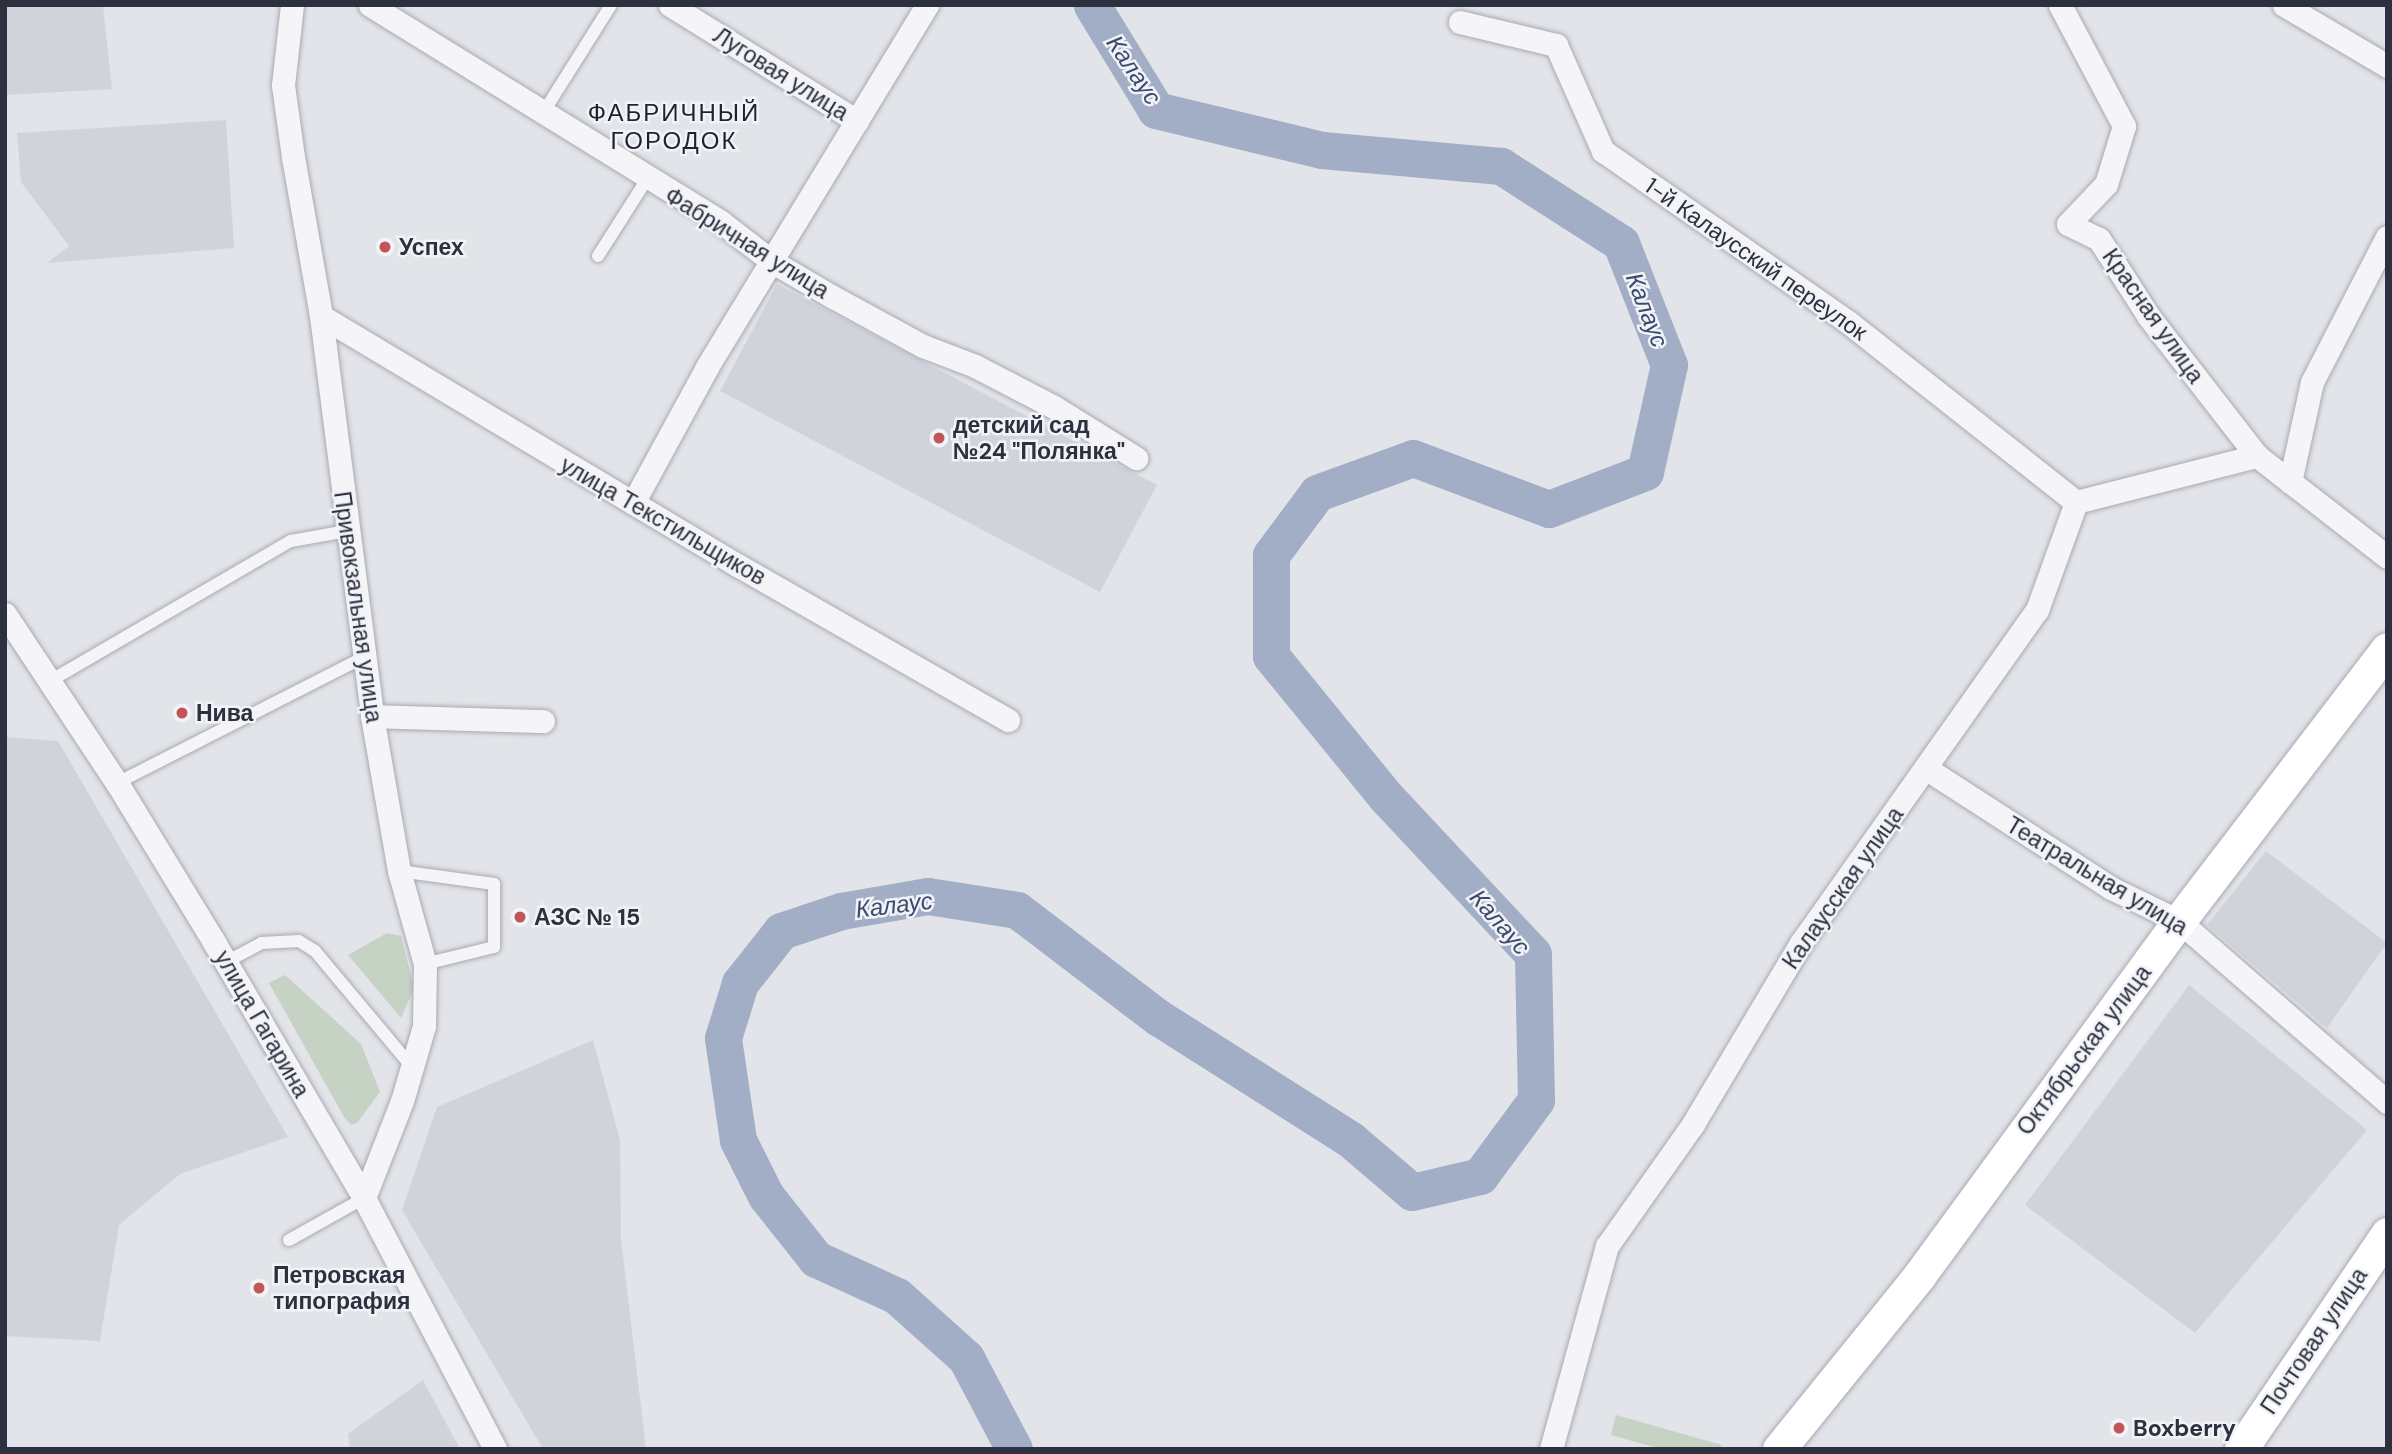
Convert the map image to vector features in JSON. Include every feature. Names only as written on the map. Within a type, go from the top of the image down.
[{"type":"main road","name":"Октябрьская улица","points":[[1779,1449],[1919,1276],[2179,921],[2387,649]]},
{"type":"main road","name":"Почтовая улица","points":[[2241,1449],[2387,1234]]},
{"type":"street","name":"Привокзальная улица","points":[[292,5],[283,85],[321,316],[372,716],[399,871],[425,964],[424,1026],[412,1067],[364,1198]]},
{"type":"street","name":"Фабричная улица","points":[[370,5],[647,179],[721,222],[773,262],[923,346],[975,366],[1054,407],[1136,458]]},
{"type":"street","name":"Луговая улица","points":[[670,5],[857,121]]},
{"type":"street","points":[[633,503],[707,368],[927,5]]},
{"type":"street","name":"Красная улица","points":[[2060,5],[2124,126],[2106,184],[2068,224],[2099,239],[2149,317],[2257,456],[2387,557]]},
{"type":"street","points":[[2284,5],[2387,66]]},
{"type":"street","name":"1-й Калаусский переулок","points":[[1460,22],[1556,45],[1603,151],[1848,323],[2076,502]]},
{"type":"street","points":[[2290,482],[2312,382],[2387,237]]},
{"type":"street","name":"улица Текстильщиков","points":[[321,316],[633,503],[1008,720]]},
{"type":"street","points":[[2076,502],[2257,456]]},
{"type":"street","name":"Калаусская улица","points":[[1551,1449],[1607,1247],[1693,1124],[1801,943],[2038,610],[2076,502]]},
{"type":"street","name":"улица Гагарина","points":[[5,614],[117,783],[226,962],[364,1198],[495,1449]]},
{"type":"street","points":[[372,716],[543,721]]},
{"type":"street","name":"Театральная улица","points":[[1927,769],[2111,888],[2179,921],[2387,1102]]},
{"type":"lane","points":[[543,113],[611,5]]},
{"type":"lane","points":[[598,256],[647,179]]},
{"type":"lane","points":[[50,681],[290,541],[347,531]]},
{"type":"lane","points":[[117,783],[364,657]]},
{"type":"lane","points":[[399,871],[494,884],[494,947],[425,964]]},
{"type":"lane","points":[[226,962],[261,943],[299,941],[315,951],[412,1067]]},
{"type":"lane","points":[[289,1240],[364,1198]]},
{"type":"shaded area","points":[[5,5],[103,5],[112,89],[5,95]]},
{"type":"shaded area","points":[[226,120],[234,248],[47,263],[69,246],[21,182],[17,133]]},
{"type":"shaded area","name":"детский сад №24 \"Полянка\"","points":[[777,284],[1157,485],[1100,592],[720,391]]},
{"type":"shaded area","points":[[5,737],[58,741],[288,1137],[180,1174],[119,1225],[100,1341],[5,1336]]},
{"type":"shaded area","points":[[2266,851],[2387,943],[2327,1028],[2207,925]]},
{"type":"shaded area","points":[[2189,985],[2367,1130],[2195,1333],[2025,1205]]},
{"type":"shaded area","points":[[593,1040],[620,1140],[621,1239],[646,1449],[543,1449],[402,1210],[437,1107]]},
{"type":"shaded area","points":[[423,1380],[460,1449],[350,1449],[348,1434]]},
{"type":"green space","points":[[387,933],[401,936],[414,988],[401,1018],[348,955]]},
{"type":"green space","points":[[285,975],[361,1044],[380,1092],[357,1123],[351,1125],[344,1117],[269,983]]},
{"type":"green space","points":[[1616,1415],[1722,1445],[1720,1449],[1661,1449],[1611,1435]]},
{"type":"waterway","name":"Калаус","points":[[1014,1449],[966,1358],[897,1296],[816,1259],[766,1196],[738,1140],[723,1038],[740,983],[781,931],[841,911],[928,896],[1017,910],[1159,1018],[1351,1140],[1412,1192],[1480,1176],[1536,1100],[1533,954],[1386,797],[1271,656],[1271,555],[1317,493],[1413,458],[1549,509],[1645,472],[1669,365],[1621,243],[1501,166],[1322,150],[1156,110],[1092,5]]},
{"type":"place","name":"Успех","points":[[385,247]]},
{"type":"place","name":"детский сад №24 \"Полянка\"","points":[[939,438]]},
{"type":"place","name":"Нива","points":[[182,713]]},
{"type":"place","name":"АЗС № 15","points":[[520,917]]},
{"type":"place","name":"Петровская типография","points":[[259,1288]]},
{"type":"place","name":"Boxberry","points":[[2119,1428]]},
{"type":"district","name":"ФАБРИЧНЫЙ ГОРОДОК","points":[[674,127]]}]
